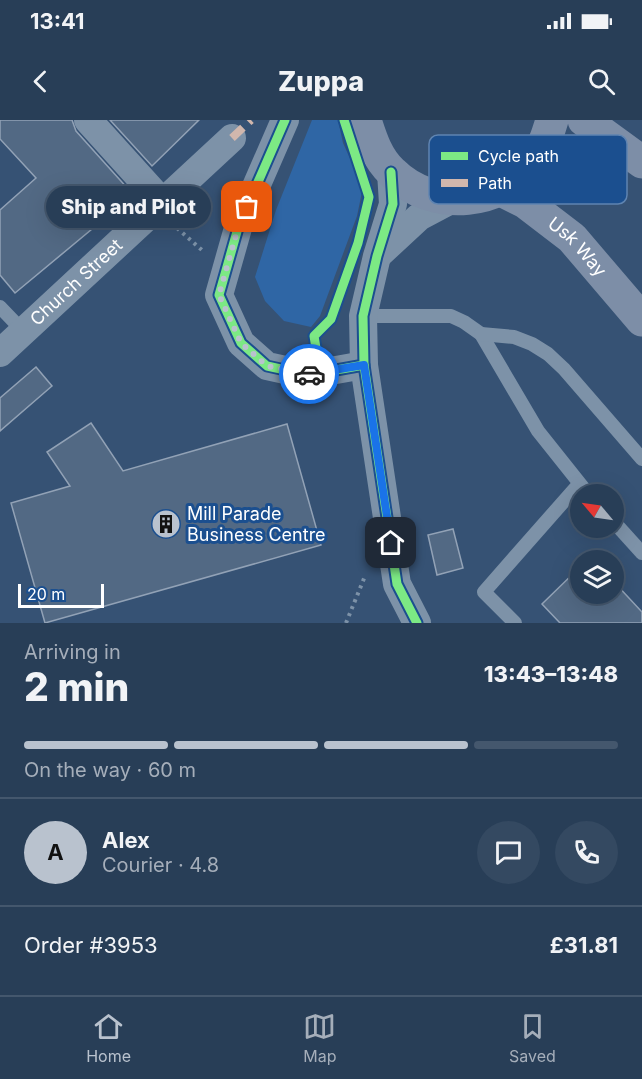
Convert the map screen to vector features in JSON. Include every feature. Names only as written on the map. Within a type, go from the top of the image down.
[{"type":"main road","points":[[365,120],[374,147],[391,172],[409,186],[429,195]]},
{"type":"main road","points":[[548,135],[552,120]]},
{"type":"main road","points":[[585,120],[606,135]]},
{"type":"main road","name":"Usk Way","points":[[528,204],[572,238],[642,320]]},
{"type":"street","points":[[88,120],[160,207]]},
{"type":"street","points":[[285,120],[238,228],[219,295],[241,343],[267,366],[308,375],[364,365]]},
{"type":"street","name":"Church Street","points":[[0,353],[232,138]]},
{"type":"street","points":[[391,172],[393,204],[377,256],[363,316],[364,365],[397,584],[417,623]]},
{"type":"street","points":[[377,256],[419,217],[445,204]]},
{"type":"lane","points":[[0,307],[24,332]]},
{"type":"lane","points":[[363,316],[451,316],[481,334],[538,432],[579,484]]},
{"type":"lane","points":[[481,334],[514,337],[548,354],[564,369],[642,459]]},
{"type":"lane","points":[[515,623],[484,592],[570,494]]},
{"type":"lane","points":[[624,533],[642,553]]},
{"type":"path","points":[[160,207],[226,271]]},
{"type":"shaded area","points":[[312,120],[338,120],[343,143],[363,187],[357,216],[320,316],[311,327],[284,321],[265,301],[255,277],[276,210]]},
{"type":"building","points":[[0,120],[72,120],[76,131],[129,190],[123,195],[127,200],[15,293],[0,275],[0,210],[36,178],[0,139]]},
{"type":"building","points":[[110,120],[199,120],[152,166]]},
{"type":"building","points":[[36,367],[52,386],[0,431],[0,398]]},
{"type":"building","name":"Mill Parade Business Centre","points":[[91,423],[123,471],[287,424],[321,545],[45,623],[11,503],[70,486],[47,452]]},
{"type":"building","points":[[453,529],[463,568],[437,575],[428,535]]},
{"type":"building","points":[[570,577],[570,604],[624,604],[624,593],[642,612],[642,623],[560,623],[542,604]]},
{"type":"marked path","points":[[232,138],[251,120]]},
{"type":"cycle path","points":[[285,120],[238,228],[219,295],[241,343],[267,366],[308,375],[364,365]]},
{"type":"cycle path","points":[[320,372],[314,336],[331,319],[358,243],[369,197],[344,120]]},
{"type":"cycle path","points":[[391,172],[393,204],[377,256],[363,316],[364,365],[397,584],[417,623]]},
{"type":"way so far","points":[[247,207],[238,228],[219,295],[241,343],[267,366],[309,374]]},
{"type":"place","name":"Ship and Pilot","points":[[247,207]]},
{"type":"place","name":"Mill Parade Business Centre","points":[[166,524]]},
{"type":"route","points":[[309,374],[364,365],[391,543]]}]
